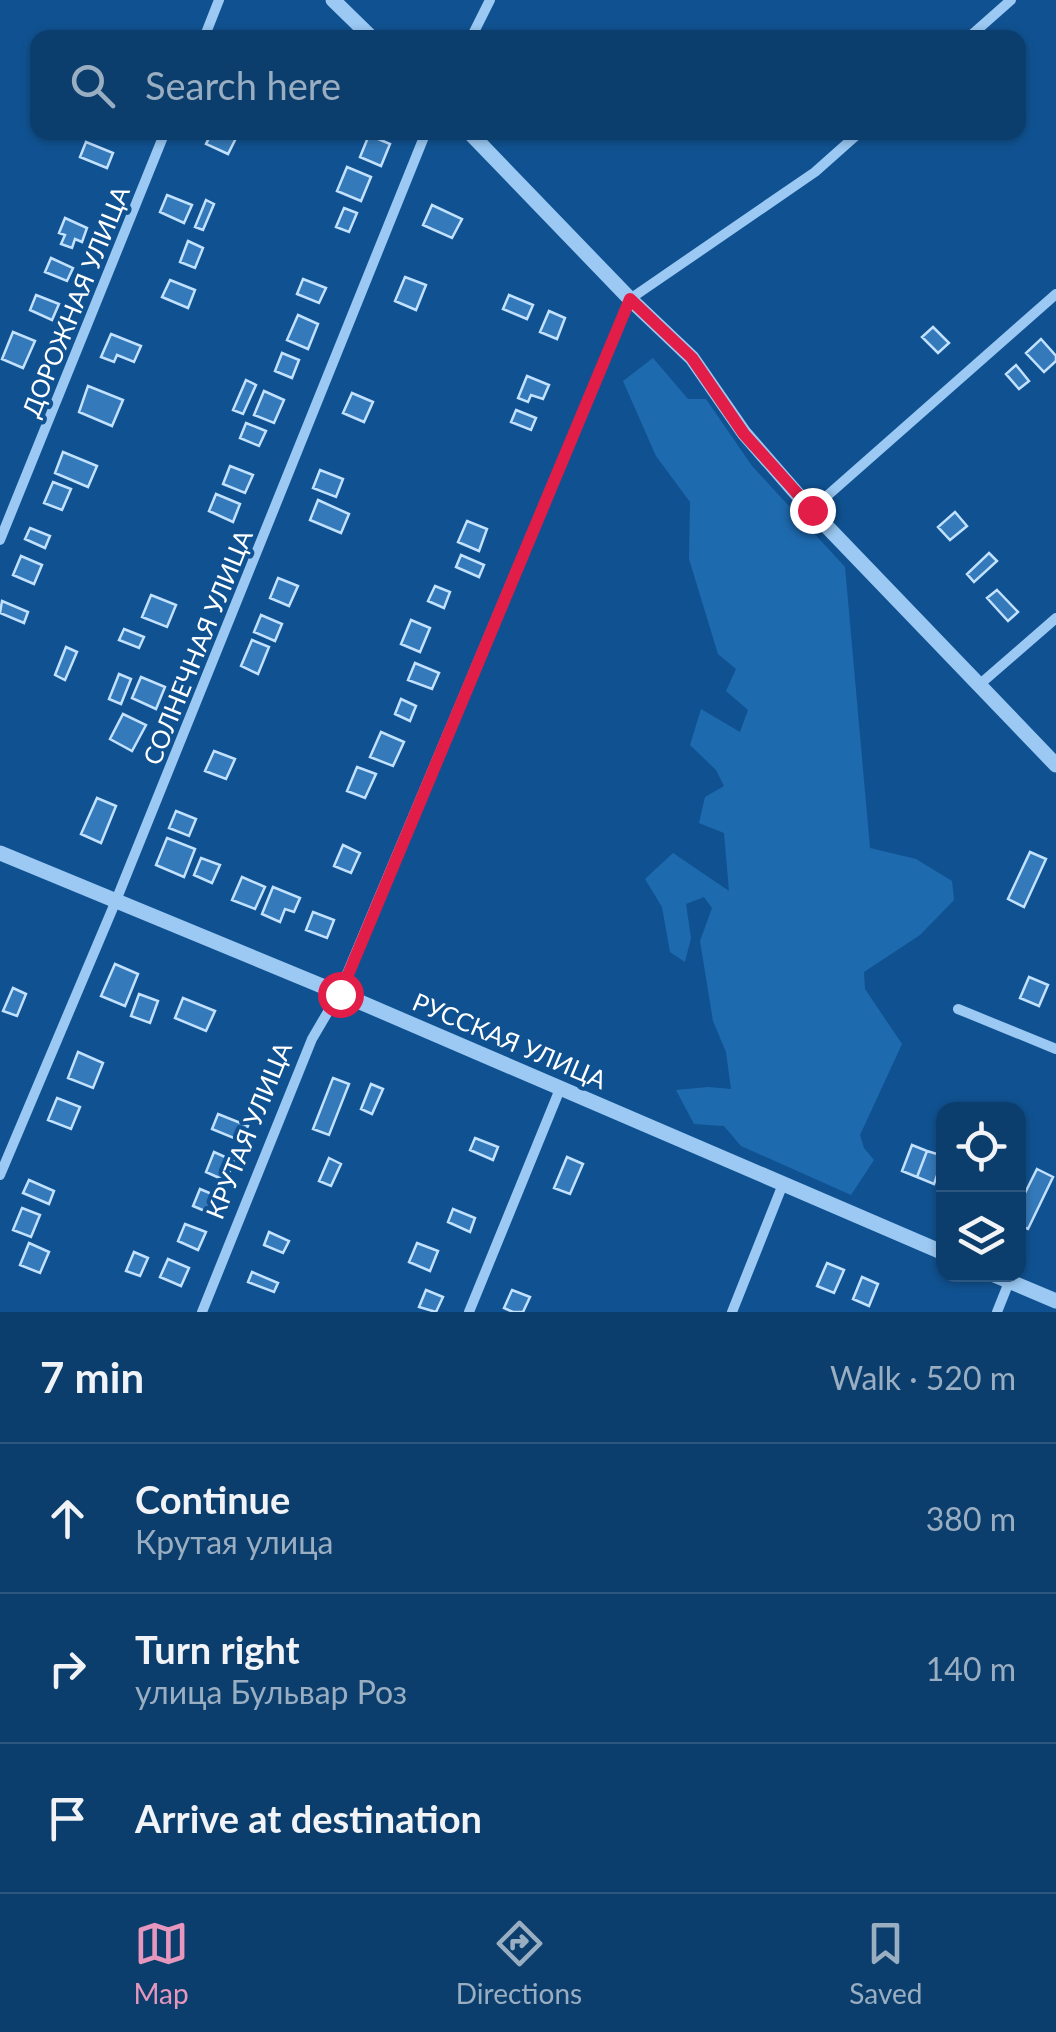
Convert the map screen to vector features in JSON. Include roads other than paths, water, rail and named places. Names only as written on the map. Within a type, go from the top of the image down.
[{"type":"street","points":[[207,30],[219,0]]},
{"type":"street","points":[[332,0],[364,30]]},
{"type":"street","points":[[475,30],[490,0]]},
{"type":"street","points":[[977,30],[1011,0]]},
{"type":"street","name":"ДОРОЖНАЯ УЛИЦА","points":[[0,540],[162,140]]},
{"type":"street","name":"СОЛНЕЧНАЯ УЛИЦА","points":[[0,1174],[115,902],[423,140]]},
{"type":"street","points":[[477,140],[692,358],[744,434],[1056,765]]},
{"type":"street","points":[[630,299],[815,172],[851,140]]},
{"type":"street","points":[[812,510],[1056,294]]},
{"type":"street","name":"КРУТАЯ УЛИЦА","points":[[202,1312],[312,1039],[340,994],[630,299]]},
{"type":"street","points":[[979,685],[1056,618]]},
{"type":"street","name":"РУССКАЯ УЛИЦА","points":[[0,853],[340,994],[936,1251]]},
{"type":"street","points":[[958,1009],[1056,1049]]},
{"type":"street","points":[[469,1312],[560,1089]]},
{"type":"street","points":[[732,1312],[783,1184]]},
{"type":"street","points":[[997,1312],[1009,1282],[1056,1301]]}]
